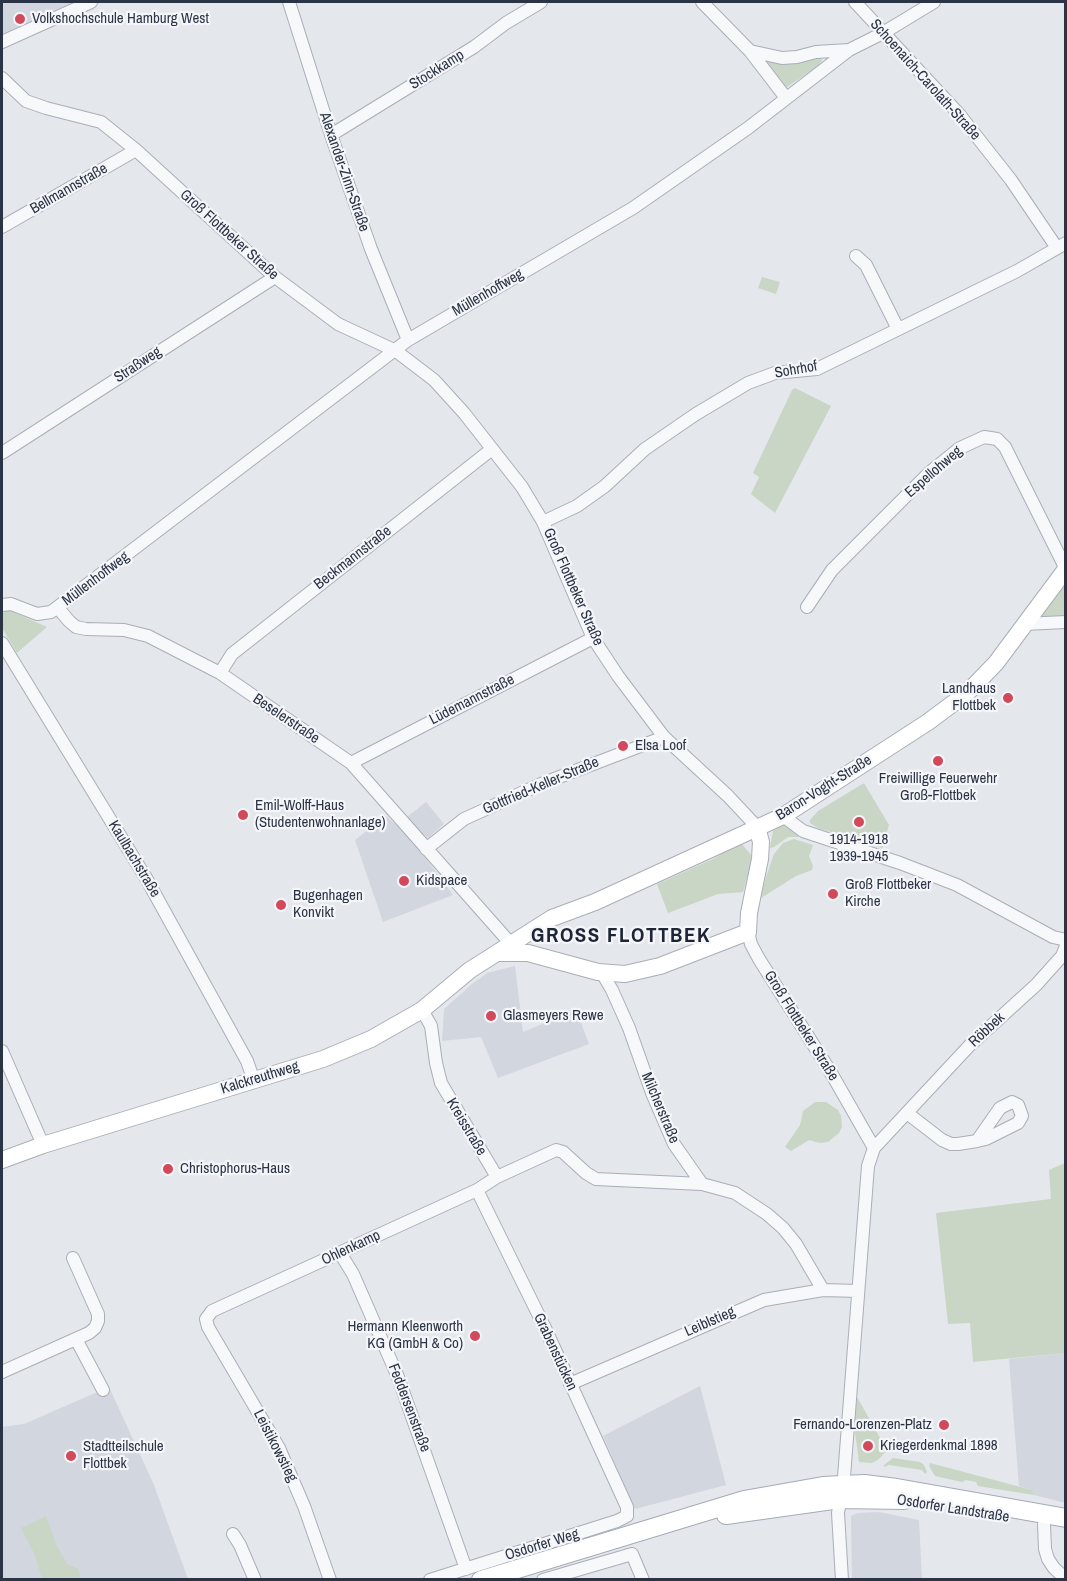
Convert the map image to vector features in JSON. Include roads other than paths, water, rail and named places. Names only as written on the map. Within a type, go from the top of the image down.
[{"type":"main road","name":"Osdorfer Landstraße","points":[[841,1492],[864,1484],[1065,1518]]},
{"type":"main road","name":"Osdorfer Landstraße","points":[[841,1492],[904,1500],[1065,1527]]},
{"type":"main road","name":"Osdorfer Weg","points":[[481,1580],[754,1497],[841,1492]]},
{"type":"street","points":[[2,42],[91,2]]},
{"type":"street","name":"Alexander-Zinn-Straße","points":[[289,2],[331,135],[371,249],[408,340]]},
{"type":"street","name":"Stockkamp","points":[[331,135],[474,47],[506,23],[541,2]]},
{"type":"street","points":[[702,2],[750,51],[786,98]]},
{"type":"street","name":"Schoenaich-Carolath-Straße","points":[[855,2],[959,114],[1061,245]]},
{"type":"street","name":"Müllenhoffweg","points":[[58,608],[408,340],[633,208],[748,128],[849,50],[883,33],[934,2]]},
{"type":"street","points":[[750,51],[782,58],[816,52],[849,50]]},
{"type":"street","name":"Groß Flottbeker Straße","points":[[2,78],[26,101],[101,122],[136,150],[275,277],[338,324],[396,351],[434,380],[464,413],[522,487],[543,522],[593,638],[664,737],[728,796],[757,827],[761,842],[760,859],[749,913],[748,932],[756,954],[830,1071],[874,1148]]},
{"type":"street","name":"Bellmannstraße","points":[[2,227],[136,150]]},
{"type":"street","name":"Sohrhof","points":[[543,522],[577,506],[605,486],[645,449],[696,414],[748,383],[775,373],[817,369],[1017,271],[1061,245]]},
{"type":"street","points":[[856,256],[866,265],[898,329]]},
{"type":"street","name":"Straßweg","points":[[2,453],[275,277]]},
{"type":"street","name":"Espellohweg","points":[[807,607],[832,570],[928,473],[960,448],[984,437],[994,438],[1005,447],[1065,569]]},
{"type":"street","name":"Beckmannstraße","points":[[220,673],[232,654],[492,449]]},
{"type":"street","name":"Baron-Voght-Straße","points":[[504,948],[557,916],[595,902],[783,816],[947,709],[982,678],[1065,569]]},
{"type":"street","points":[[2,605],[11,604],[37,614],[51,612],[58,608]]},
{"type":"street","name":"Beselerstraße","points":[[58,608],[76,627],[123,630],[148,636],[220,673],[351,763],[426,849],[504,948]]},
{"type":"street","points":[[1024,624],[1065,622]]},
{"type":"street","name":"Lüdemannstraße","points":[[351,763],[593,638]]},
{"type":"street","name":"Kaulbachstraße","points":[[2,646],[146,878],[241,1050],[254,1081]]},
{"type":"street","name":"Gottfried-Keller-Straße","points":[[426,849],[464,819],[541,784],[664,737]]},
{"type":"street","points":[[783,816],[803,831],[900,863],[957,885],[1053,937],[1065,940]]},
{"type":"street","points":[[536,928],[535,945],[540,956]]},
{"type":"street","points":[[504,948],[602,973],[625,974],[660,966],[748,932]]},
{"type":"street","name":"Röbbek","points":[[874,1148],[970,1045],[1036,985],[1062,956],[1065,946]]},
{"type":"street","name":"Kalckreuthweg","points":[[2,1160],[43,1145],[345,1051],[387,1031],[422,1010],[470,970],[504,948]]},
{"type":"street","name":"Milcherstraße","points":[[602,973],[629,1028],[652,1093],[674,1144],[702,1184]]},
{"type":"street","name":"Kreisstraße","points":[[422,1010],[431,1026],[441,1083],[497,1177]]},
{"type":"street","points":[[2,1051],[43,1145]]},
{"type":"street","points":[[907,1113],[946,1142],[958,1144],[977,1141]]},
{"type":"street","points":[[842,1580],[838,1534],[841,1492],[868,1166],[874,1148]]},
{"type":"street","points":[[497,1177],[559,1150],[596,1179],[702,1184],[735,1193],[767,1214],[783,1228],[796,1244],[823,1290]]},
{"type":"street","name":"Ohlenkamp","points":[[206,1319],[212,1311],[477,1190],[497,1177]]},
{"type":"street","name":"Grabenstücken","points":[[477,1190],[545,1328],[627,1507],[627,1515]]},
{"type":"street","name":"Feddersenstraße","points":[[340,1253],[353,1274],[398,1377],[433,1470],[466,1569]]},
{"type":"street","points":[[2,1372],[89,1333],[95,1328],[98,1314],[73,1258]]},
{"type":"street","name":"Leiblstieg","points":[[570,1384],[764,1300],[823,1290],[858,1291]]},
{"type":"street","name":"Leistikowstieg","points":[[206,1319],[207,1327],[279,1448],[304,1506],[330,1580]]},
{"type":"street","points":[[76,1339],[103,1390]]},
{"type":"street","points":[[627,1515],[652,1528]]},
{"type":"street","name":"Osdorfer Weg","points":[[430,1580],[617,1521],[627,1515]]},
{"type":"street","points":[[1044,1524],[1045,1549],[1048,1559],[1065,1579]]},
{"type":"street","points":[[233,1534],[255,1580]]},
{"type":"street","points":[[543,1580],[627,1554],[632,1554],[635,1558],[643,1580]]},
{"type":"place","name":"Volkshochschule Hamburg West","points":[[20,19]]},
{"type":"place","name":"Landhaus Flottbek","points":[[1008,698]]},
{"type":"place","name":"Elsa Loof","points":[[623,746]]},
{"type":"place","name":"Freiwillige Feuerwehr Groß-Flottbek","points":[[938,761]]},
{"type":"place","name":"Emil-Wolff-Haus (Studentenwohnanlage)","points":[[243,815]]},
{"type":"place","name":"1914-1918 1939-1945","points":[[859,822]]},
{"type":"place","name":"Kidspace","points":[[404,881]]},
{"type":"place","name":"Groß Flottbeker Kirche","points":[[833,894]]},
{"type":"place","name":"Bugenhagen Konvikt","points":[[281,905]]},
{"type":"place","name":"Glasmeyers Rewe","points":[[491,1016]]},
{"type":"place","name":"Christophorus-Haus","points":[[168,1169]]},
{"type":"place","name":"Hermann Kleenworth KG (GmbH & Co)","points":[[475,1336]]},
{"type":"place","name":"Fernando-Lorenzen-Platz","points":[[944,1425]]},
{"type":"place","name":"Kriegerdenkmal 1898","points":[[868,1446]]},
{"type":"place","name":"Stadtteilschule Flottbek","points":[[71,1456]]},
{"type":"district","name":"GROSS FLOTTBEK","points":[[621,936]]}]
